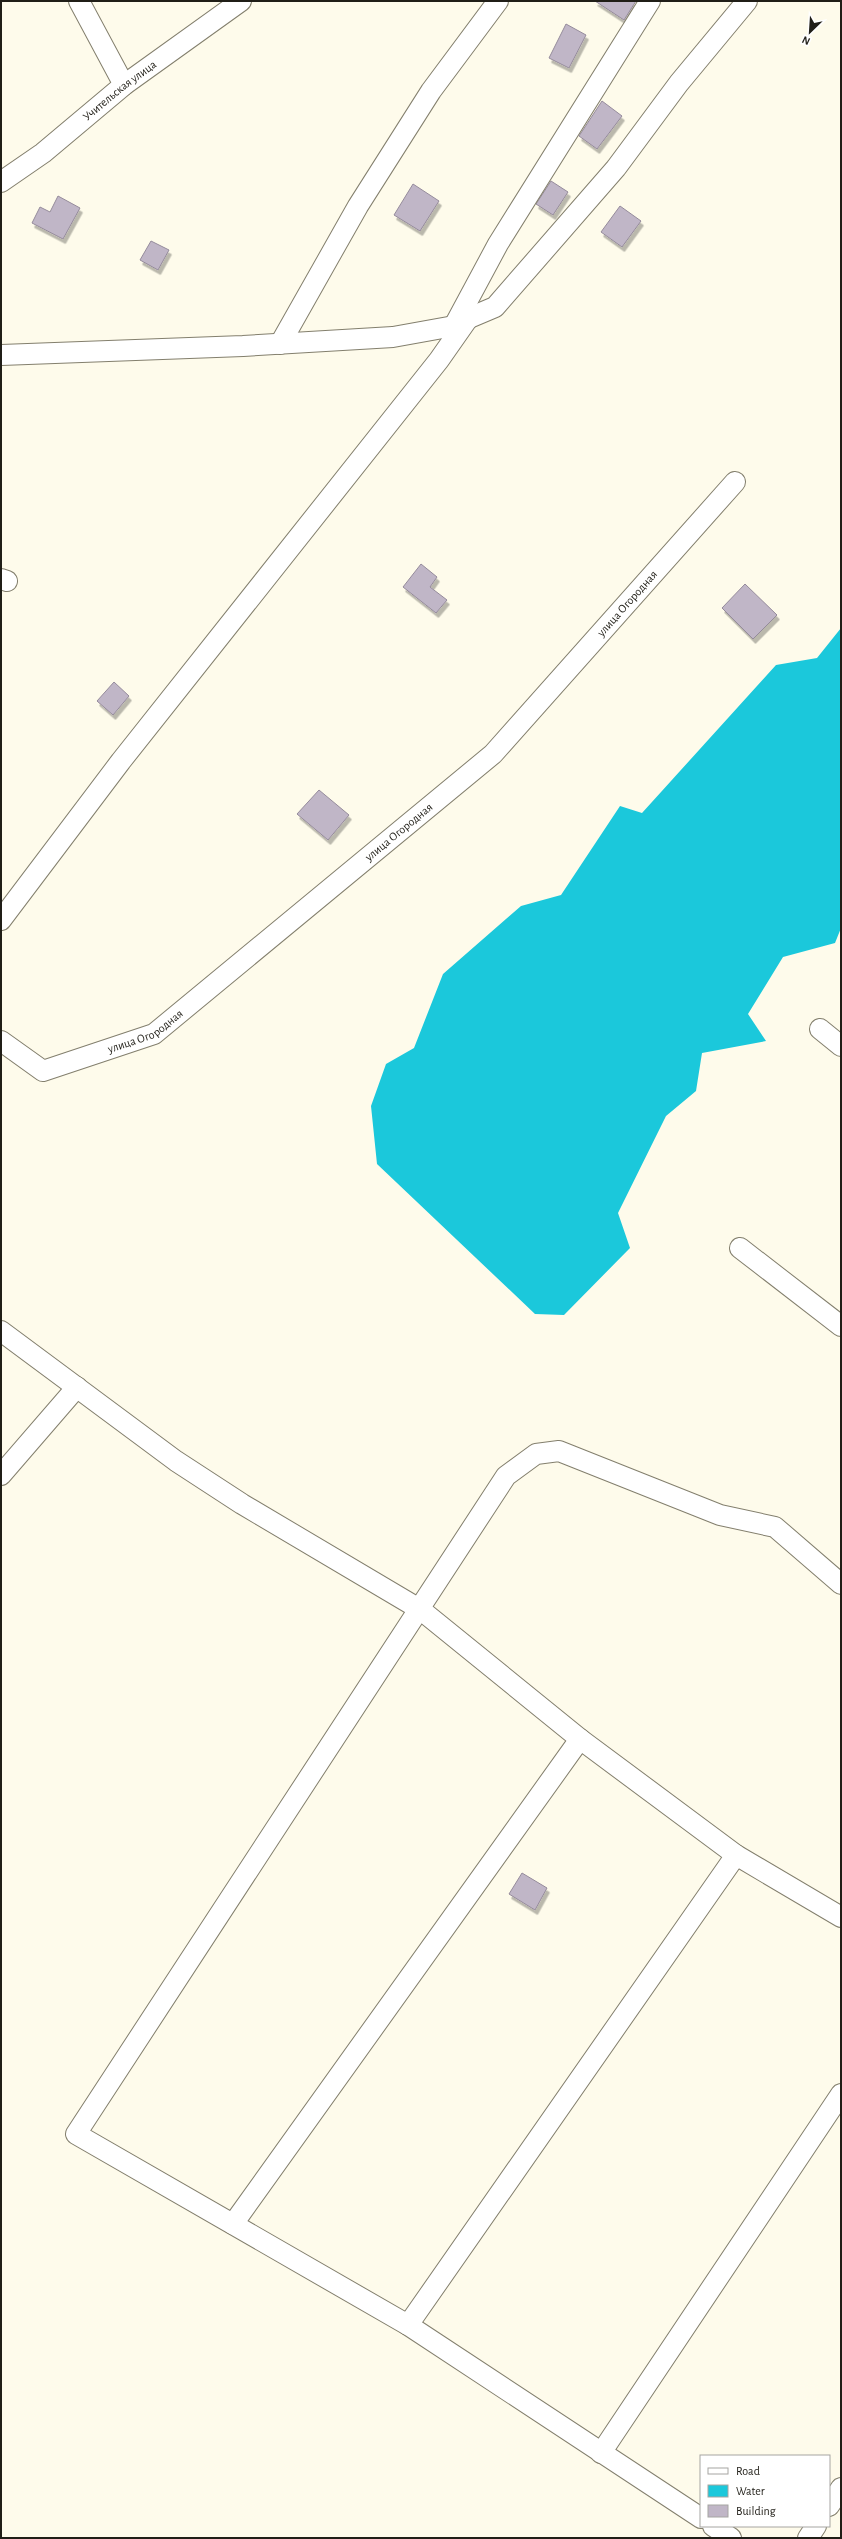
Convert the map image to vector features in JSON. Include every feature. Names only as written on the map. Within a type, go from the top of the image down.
[{"type":"street","points":[[79,1],[124,85]]},
{"type":"street","name":"Учительская улица","points":[[1,182],[43,153],[124,85],[241,1]]},
{"type":"street","points":[[280,344],[358,206],[431,91],[498,1]]},
{"type":"street","points":[[1,920],[121,761],[429,373],[461,322],[498,244],[650,1]]},
{"type":"street","points":[[1,355],[280,344],[392,337],[461,322],[495,307],[616,168],[679,83],[747,1]]},
{"type":"street","name":"улица Огородная","points":[[1,1041],[43,1070],[154,1034],[493,754],[735,482]]},
{"type":"street","points":[[820,1030],[841,1046]]},
{"type":"street","points":[[740,1248],[841,1326]]},
{"type":"street","points":[[1,1331],[176,1461],[242,1504],[421,1610],[580,1739],[736,1855],[841,1917]]},
{"type":"street","points":[[1,1475],[76,1387]]},
{"type":"street","points":[[700,2517],[600,2453],[408,2325],[76,2134],[421,1610],[506,1476],[536,1454],[559,1451],[720,1515],[775,1527],[841,1584]]},
{"type":"street","points":[[233,2224],[580,1739]]},
{"type":"street","points":[[408,2325],[736,1855]]},
{"type":"street","points":[[600,2453],[841,2094]]},
{"type":"street","points":[[830,2504],[841,2488]]},
{"type":"street","points":[[714,2527],[731,2538]]},
{"type":"street","points":[[808,2538],[815,2527]]},
{"type":"water","points":[[841,628],[841,928],[835,943],[783,957],[748,1014],[766,1041],[702,1053],[696,1091],[666,1116],[618,1213],[630,1248],[564,1315],[535,1314],[377,1164],[371,1106],[386,1064],[414,1048],[443,974],[521,906],[561,895],[620,806],[642,813],[776,665],[817,658]]},
{"type":"building","points":[[595,1],[636,1],[624,20]]},
{"type":"building","points":[[566,24],[586,35],[569,68],[549,58]]},
{"type":"building","points":[[602,101],[622,116],[597,149],[579,136]]},
{"type":"building","points":[[551,181],[568,192],[553,215],[536,204]]},
{"type":"building","points":[[413,184],[439,201],[420,231],[394,215]]},
{"type":"building","points":[[58,196],[80,208],[63,239],[32,223],[40,207],[50,212]]},
{"type":"building","points":[[620,206],[641,221],[622,247],[601,232]]},
{"type":"building","points":[[151,241],[169,250],[158,270],[140,260]]},
{"type":"building","points":[[421,564],[437,577],[430,587],[447,600],[436,613],[403,587]]},
{"type":"building","points":[[745,584],[777,615],[753,639],[722,608]]},
{"type":"building","points":[[114,682],[129,696],[113,715],[97,701]]},
{"type":"building","points":[[319,790],[349,815],[328,840],[297,814]]},
{"type":"building","points":[[522,1873],[547,1888],[535,1910],[509,1894]]}]
